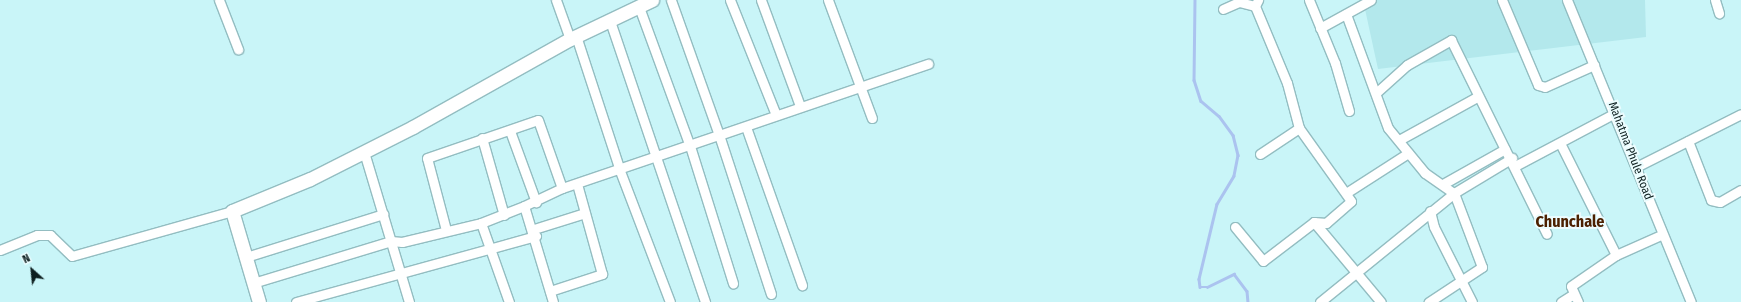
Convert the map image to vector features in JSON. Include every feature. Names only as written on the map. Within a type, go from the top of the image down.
[{"type":"main road","points":[[259,302],[232,211],[364,152],[573,38],[652,0]]},
{"type":"street","points":[[219,0],[238,49]]},
{"type":"street","points":[[556,0],[573,38],[620,171],[670,302]]},
{"type":"street","points":[[671,0],[719,135],[771,294]]},
{"type":"street","points":[[730,0],[776,115]]},
{"type":"street","points":[[762,0],[800,106]]},
{"type":"street","points":[[828,0],[872,118]]},
{"type":"street","points":[[1309,0],[1335,63],[1349,111]]},
{"type":"street","points":[[1320,28],[1371,0]]},
{"type":"street","points":[[1502,0],[1538,86],[1545,87],[1594,65]]},
{"type":"street","name":"Mahatma Phule Road","points":[[1567,0],[1638,166],[1661,235],[1691,302]]},
{"type":"street","points":[[1715,0],[1719,13]]},
{"type":"street","points":[[1223,9],[1239,2],[1256,3],[1287,83],[1299,128],[1351,201],[1326,223],[1314,222],[1264,262],[1235,228]]},
{"type":"street","points":[[639,7],[690,146],[733,283]]},
{"type":"street","points":[[1346,14],[1377,92],[1381,116],[1408,154],[1425,173],[1454,193],[1482,267],[1464,282],[1430,302]]},
{"type":"street","points":[[610,21],[705,302]]},
{"type":"street","points":[[1377,92],[1406,65],[1451,40],[1477,97],[1505,149],[1514,162],[1527,199],[1547,234]]},
{"type":"street","points":[[253,283],[391,241],[402,242],[446,230],[481,223],[536,202],[562,188],[620,171],[860,85],[928,64]]},
{"type":"street","points":[[1399,140],[1477,97]]},
{"type":"street","points":[[1320,302],[1454,193],[1514,162],[1561,145],[1563,140],[1615,113]]},
{"type":"street","points":[[1638,166],[1741,114]]},
{"type":"street","points":[[446,230],[427,158],[482,138],[510,132],[538,120],[562,188]]},
{"type":"street","points":[[746,127],[802,285]]},
{"type":"street","points":[[1260,154],[1299,128]]},
{"type":"street","points":[[510,132],[536,202]]},
{"type":"street","points":[[482,138],[504,215]]},
{"type":"street","points":[[1688,141],[1711,200],[1720,202],[1741,190]]},
{"type":"street","points":[[1561,145],[1616,255]]},
{"type":"street","points":[[1443,184],[1505,149]]},
{"type":"street","points":[[364,152],[401,273],[406,301]]},
{"type":"street","points":[[1346,193],[1408,154]]},
{"type":"street","points":[[550,291],[602,274],[577,184]]},
{"type":"street","points":[[524,206],[535,233],[554,302]]},
{"type":"street","points":[[0,250],[38,235],[50,235],[72,256],[232,211]]},
{"type":"street","points":[[1430,211],[1438,234],[1464,282],[1472,302]]},
{"type":"street","points":[[296,302],[489,249],[535,233],[585,212]]},
{"type":"street","points":[[246,257],[383,214]]},
{"type":"street","points":[[1314,222],[1381,302]]},
{"type":"street","points":[[481,223],[509,302]]},
{"type":"street","points":[[1578,302],[1572,295],[1571,286],[1616,255],[1661,235]]},
{"type":"street","points":[[1561,302],[1572,295]]},
{"type":"shaded area","points":[[1363,0],[1645,0],[1646,37],[1378,69]]},
{"type":"waterway","points":[[1195,0],[1194,80],[1201,101],[1219,116],[1233,135],[1238,155],[1234,176],[1217,204],[1199,279],[1200,287],[1207,287],[1234,274],[1247,291],[1248,302]]},
{"type":"district","name":"Chunchale","points":[[1570,222]]}]
